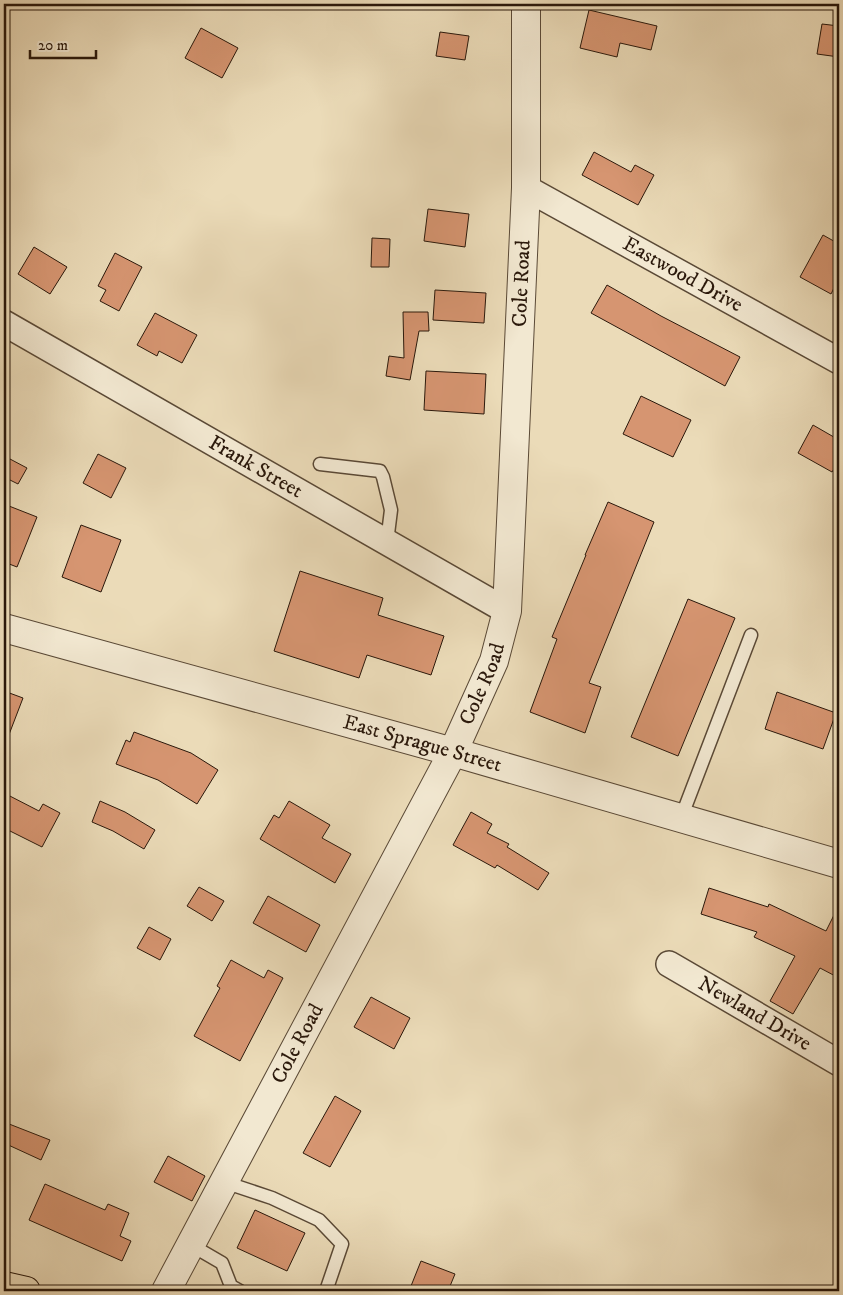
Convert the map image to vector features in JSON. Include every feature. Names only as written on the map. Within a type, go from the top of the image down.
[{"type":"street","name":"Cole Road","points":[[166,1291],[453,752],[494,661],[507,611],[526,188],[526,4]]},
{"type":"street","name":"Eastwood Drive","points":[[526,188],[839,361]]},
{"type":"street","name":"Frank Street","points":[[4,323],[507,611]]},
{"type":"street","name":"East Sprague Street","points":[[4,628],[453,752],[839,864]]},
{"type":"street","name":"Newland Drive","points":[[669,964],[839,1063]]},
{"type":"lane","points":[[320,464],[380,471],[391,510],[387,542]]},
{"type":"lane","points":[[681,818],[751,634]]},
{"type":"lane","points":[[224,1182],[272,1198],[319,1220],[342,1244],[326,1291]]},
{"type":"lane","points":[[191,1245],[222,1263],[231,1286],[240,1291]]},
{"type":"building","points":[[589,10],[657,26],[651,50],[620,43],[617,57],[580,48]]},
{"type":"building","points":[[822,24],[839,26],[839,57],[817,54]]},
{"type":"building","points":[[201,28],[238,48],[222,78],[185,58]]},
{"type":"building","points":[[440,32],[469,36],[465,60],[436,56]]},
{"type":"building","points":[[594,152],[631,172],[635,165],[654,175],[638,205],[582,175]]},
{"type":"building","points":[[428,209],[469,214],[465,247],[424,241]]},
{"type":"building","points":[[823,235],[839,244],[839,278],[831,294],[800,277]]},
{"type":"building","points":[[372,238],[390,239],[389,267],[371,267]]},
{"type":"building","points":[[34,247],[67,267],[50,294],[18,274]]},
{"type":"building","points":[[115,253],[142,267],[119,311],[100,301],[106,290],[98,286]]},
{"type":"building","points":[[607,285],[661,316],[740,357],[725,386],[591,313]]},
{"type":"building","points":[[435,290],[486,293],[484,323],[433,320]]},
{"type":"building","points":[[403,312],[428,312],[429,331],[419,331],[410,380],[386,376],[389,356],[404,358]]},
{"type":"building","points":[[155,313],[197,335],[182,363],[159,351],[157,356],[137,345]]},
{"type":"building","points":[[426,371],[486,374],[484,414],[424,410]]},
{"type":"building","points":[[641,396],[691,420],[673,457],[623,434]]},
{"type":"building","points":[[813,425],[839,440],[839,461],[832,472],[798,453]]},
{"type":"building","points":[[98,454],[126,468],[111,498],[83,483]]},
{"type":"building","points":[[10,459],[27,468],[18,484],[4,477],[4,470]]},
{"type":"building","points":[[608,502],[654,522],[589,683],[601,687],[585,733],[530,712],[557,639],[552,637]]},
{"type":"building","points":[[9,506],[37,517],[17,567],[4,562],[4,520]]},
{"type":"building","points":[[81,525],[121,540],[101,592],[62,577]]},
{"type":"building","points":[[300,571],[383,598],[378,615],[444,636],[431,675],[367,655],[359,678],[274,651]]},
{"type":"building","points":[[688,599],[735,618],[678,756],[631,737]]},
{"type":"building","points":[[4,691],[23,698],[5,745],[4,745]]},
{"type":"building","points":[[777,692],[836,713],[823,749],[765,729]]},
{"type":"building","points":[[134,732],[191,753],[218,770],[197,804],[158,780],[116,764],[126,740],[130,742]]},
{"type":"building","points":[[4,793],[39,811],[43,804],[60,813],[42,847],[4,828]]},
{"type":"building","points":[[100,801],[125,812],[155,830],[144,849],[113,831],[92,822]]},
{"type":"building","points":[[289,801],[330,825],[322,838],[351,854],[335,883],[260,839],[274,815],[279,818]]},
{"type":"building","points":[[471,812],[492,824],[487,833],[509,844],[507,847],[549,873],[538,890],[497,865],[495,868],[453,845]]},
{"type":"building","points":[[199,887],[224,901],[212,921],[187,906]]},
{"type":"building","points":[[709,888],[768,907],[769,904],[826,931],[839,905],[839,978],[820,968],[793,1014],[770,1001],[795,956],[754,937],[757,932],[701,914]]},
{"type":"building","points":[[268,896],[320,925],[306,952],[253,923]]},
{"type":"building","points":[[149,927],[171,939],[160,960],[137,948]]},
{"type":"building","points":[[231,960],[264,978],[268,970],[283,978],[240,1061],[194,1036],[220,988],[217,986]]},
{"type":"building","points":[[371,997],[410,1018],[394,1049],[354,1027]]},
{"type":"building","points":[[335,1096],[361,1111],[330,1167],[303,1153]]},
{"type":"building","points":[[4,1122],[50,1140],[41,1160],[4,1143]]},
{"type":"building","points":[[168,1156],[205,1176],[192,1201],[154,1182]]},
{"type":"building","points":[[45,1184],[105,1210],[108,1204],[129,1213],[120,1236],[131,1241],[122,1261],[29,1220]]},
{"type":"building","points":[[255,1210],[305,1233],[287,1271],[237,1248]]},
{"type":"building","points":[[421,1261],[455,1274],[448,1291],[409,1291]]}]
